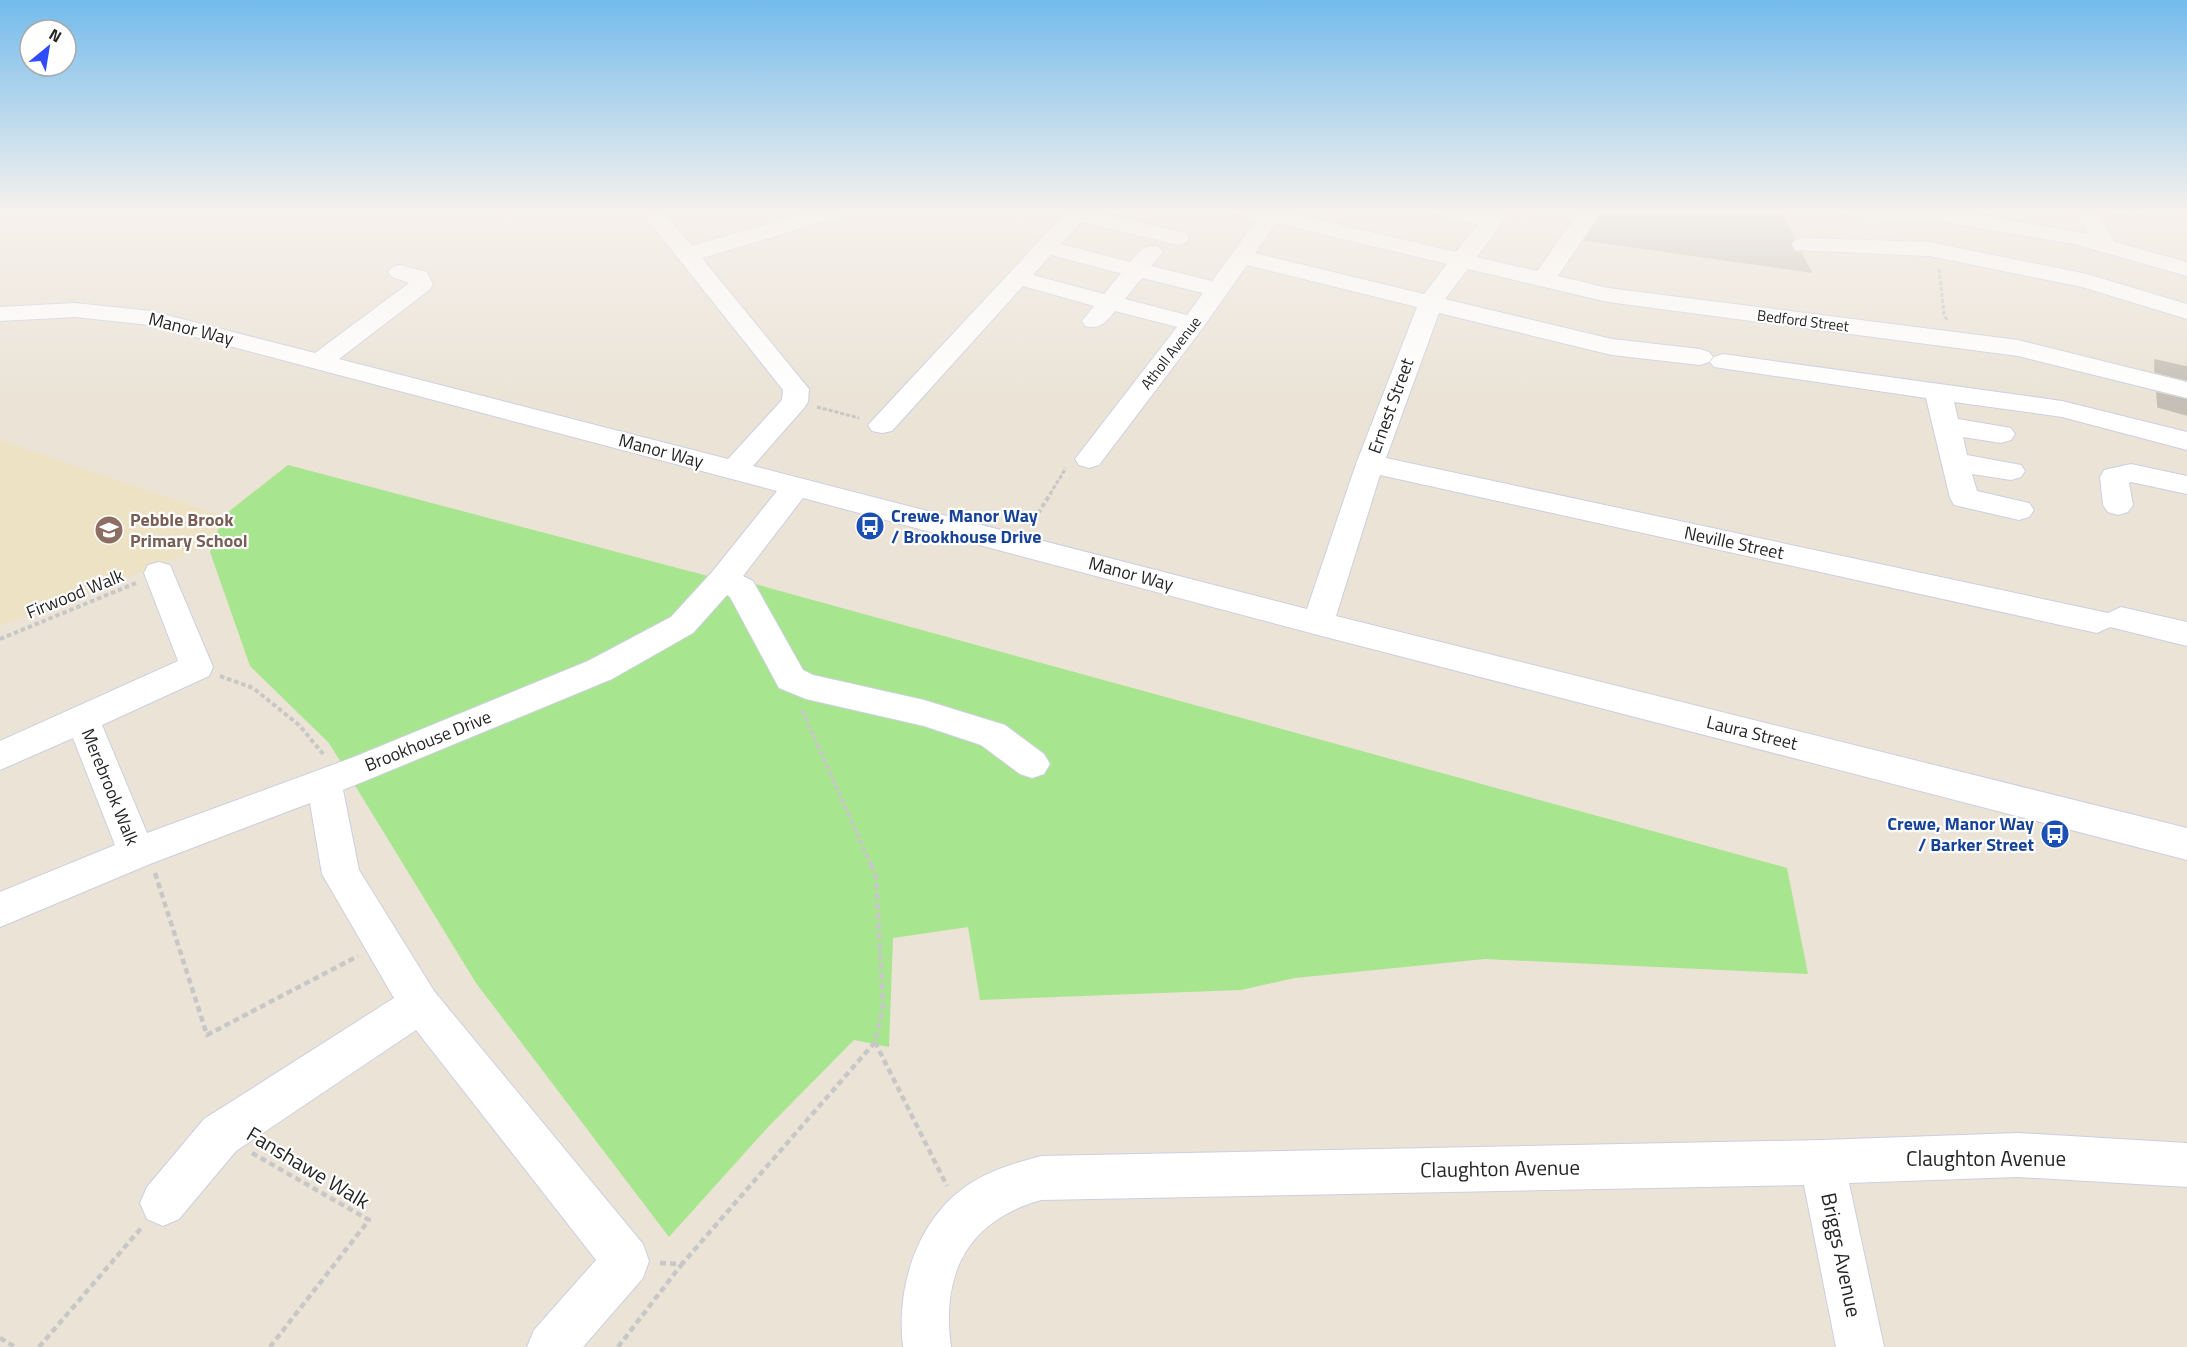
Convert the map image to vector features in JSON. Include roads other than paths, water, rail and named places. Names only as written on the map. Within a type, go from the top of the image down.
[{"type":"street","points":[[319,362],[422,285],[419,277],[400,272]]},
{"type":"street","points":[[702,272],[796,389],[795,402],[734,470]]},
{"type":"street","points":[[882,425],[1024,272]]},
{"type":"street","points":[[1095,309],[1126,272]]},
{"type":"street","points":[[1171,272],[1218,290]]},
{"type":"street","name":"Atholl Avenue","points":[[1089,459],[1232,272]]},
{"type":"street","points":[[1305,272],[1612,347],[1715,340],[1938,392],[2062,409],[2187,441]]},
{"type":"street","name":"Ernest Street","points":[[1318,623],[1370,464],[1431,302],[1453,272]]},
{"type":"street","name":"Bedford Street","points":[[1511,272],[1608,295],[1715,340],[1957,341],[2018,348],[2187,390]]},
{"type":"street","points":[[1544,279],[1549,272]]},
{"type":"street","points":[[2042,272],[2087,281],[2187,312]]},
{"type":"street","points":[[1019,278],[1095,309],[1193,324]]},
{"type":"street","name":"Manor Way","points":[[0,314],[75,310],[127,314],[1318,623]]},
{"type":"street","points":[[1640,367],[1726,378],[1715,340]]},
{"type":"street","points":[[1938,392],[1964,498],[2019,510]]},
{"type":"street","points":[[1947,426],[2001,434]]},
{"type":"street","points":[[1956,462],[2011,471]]},
{"type":"street","name":"Neville Street","points":[[1370,464],[2109,620],[2187,634]]},
{"type":"street","points":[[2118,505],[2114,477],[2131,473],[2187,485]]},
{"type":"street","name":"Brookhouse Drive","points":[[0,910],[142,851],[333,779],[600,670],[682,624],[723,580],[797,486]]},
{"type":"street","points":[[0,756],[197,667],[159,573]]},
{"type":"street","points":[[723,580],[742,589],[791,679],[807,686],[924,713],[993,735],[1032,764]]},
{"type":"street","name":"Laura Street","points":[[1318,623],[2187,844]]},
{"type":"street","name":"Merebrook Walk","points":[[83,720],[142,851]]},
{"type":"street","points":[[333,779],[341,874],[383,944],[420,1004],[626,1262],[552,1347]]},
{"type":"street","points":[[163,1203],[220,1135],[420,1004]]},
{"type":"street","name":"Claughton Avenue","points":[[927,1347],[924,1317],[930,1282],[935,1264],[947,1240],[963,1219],[980,1203],[999,1191],[1041,1178],[1822,1162],[2018,1155],[2187,1165]]},
{"type":"street","name":"Briggs Avenue","points":[[1822,1162],[1860,1347]]},
{"type":"place","name":"Crewe, Manor Way / Brookhouse Drive","points":[[870,526]]},
{"type":"place","name":"Pebble Brook Primary School","points":[[109,530]]},
{"type":"place","name":"Crewe, Manor Way / Barker Street","points":[[2055,834]]}]
